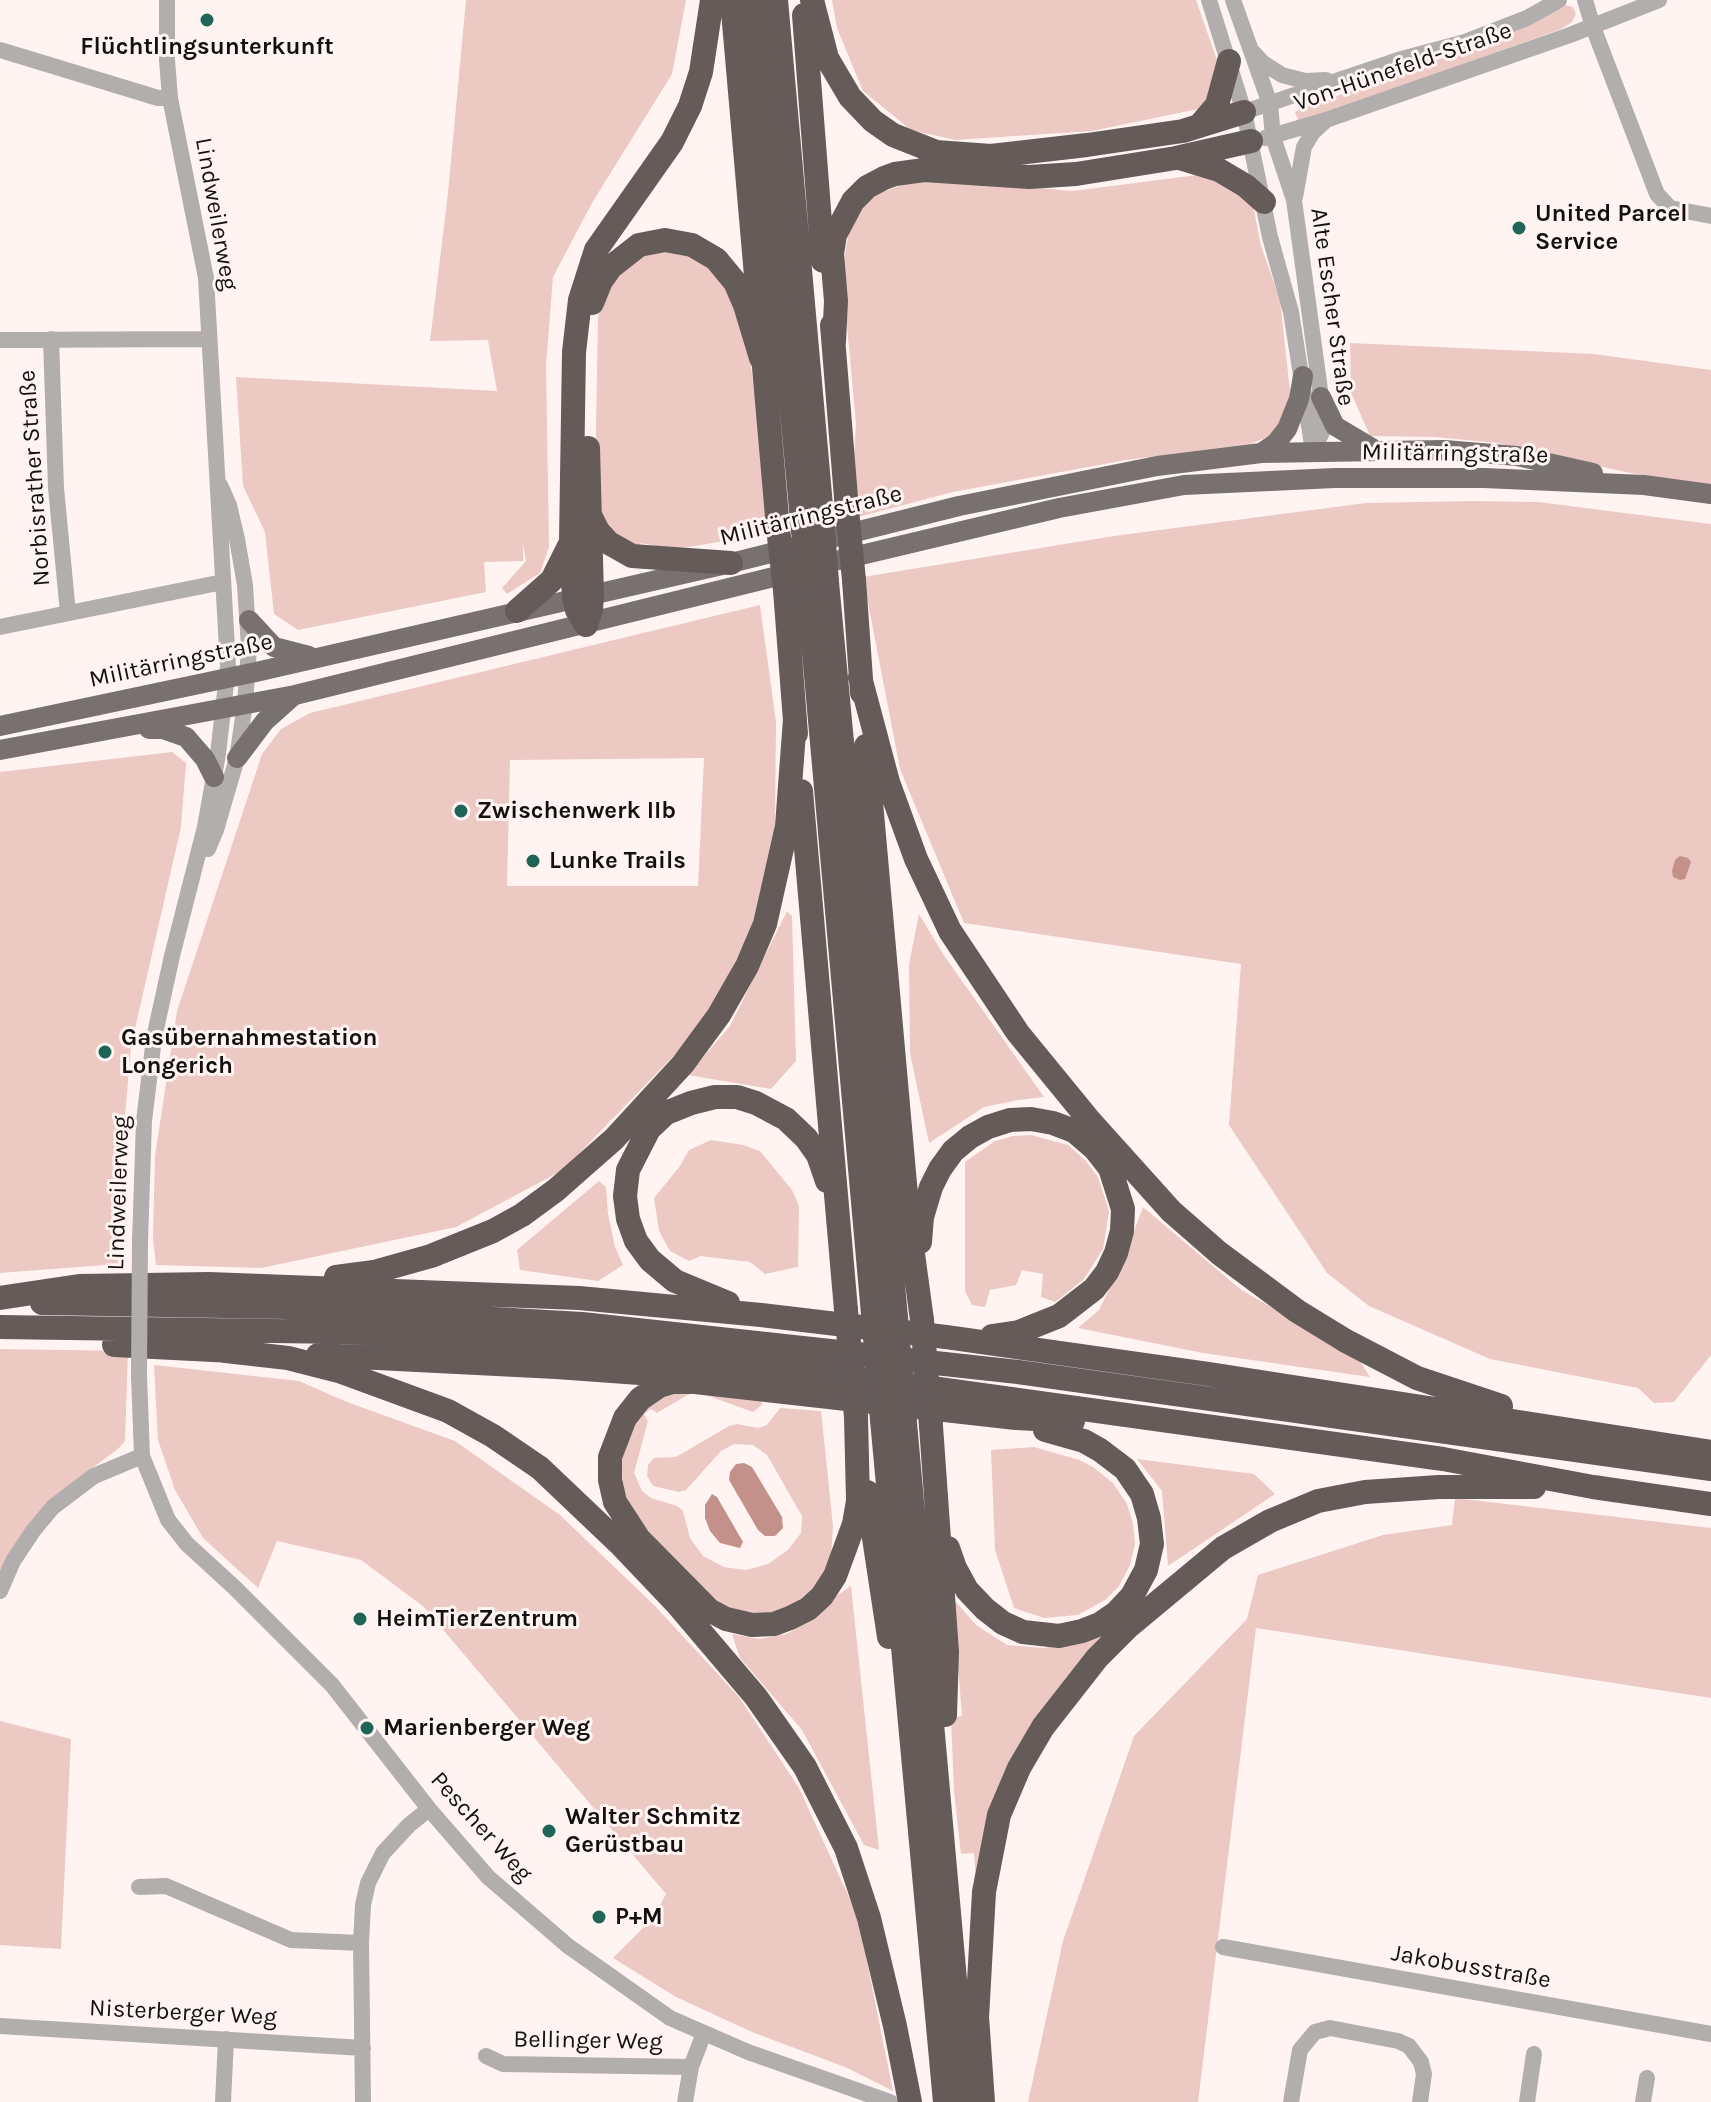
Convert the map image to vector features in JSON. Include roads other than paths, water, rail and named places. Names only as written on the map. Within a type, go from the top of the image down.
[{"type":"highway","points":[[583,597],[571,540],[574,352],[580,300],[596,250],[672,142],[690,106],[701,72],[712,0]]},
{"type":"highway","points":[[732,0],[778,528],[806,586],[964,2096]]},
{"type":"highway","points":[[754,0],[812,518]]},
{"type":"highway","points":[[260,1285],[374,1272],[431,1256],[493,1231],[522,1215],[614,1139],[683,1064],[719,1015],[747,966],[765,924],[787,826],[812,518],[795,202],[776,0]]},
{"type":"highway","points":[[802,0],[819,228],[834,342],[908,1217],[940,1418],[938,1494],[947,1652],[945,1742],[954,1847],[967,1914],[977,2018]]},
{"type":"highway","points":[[812,0],[827,58],[842,88],[873,121],[914,145],[948,154],[991,156],[1167,134],[1244,112]]},
{"type":"highway","points":[[1199,126],[1217,105],[1229,61]]},
{"type":"highway","points":[[834,342],[836,301],[832,254],[835,235],[853,201],[867,187],[884,178],[924,170],[1016,177],[1054,176],[1176,158],[1262,139]]},
{"type":"highway","points":[[1176,158],[1219,170],[1246,186],[1264,202]]},
{"type":"highway","points":[[795,202],[834,342]]},
{"type":"highway","points":[[586,625],[577,610],[583,597],[590,516],[588,322],[590,307],[601,281],[618,260],[639,245],[656,240],[684,242],[709,253],[735,282],[761,358]]},
{"type":"highway","points":[[590,516],[609,543],[632,556],[731,563]]},
{"type":"highway","points":[[517,611],[552,580],[571,540]]},
{"type":"highway","points":[[860,677],[888,782],[916,859],[950,931],[1018,1033],[1090,1121],[1171,1211],[1219,1253],[1297,1311],[1417,1378],[1496,1405],[1619,1437]]},
{"type":"highway","points":[[795,719],[856,1417],[898,1698],[915,1777],[964,2096]]},
{"type":"highway","points":[[761,1315],[706,1296],[675,1281],[650,1260],[636,1241],[628,1219],[625,1196],[628,1170],[649,1129],[666,1113],[715,1097],[737,1097],[786,1119],[818,1155],[827,1177],[841,1239]]},
{"type":"highway","points":[[918,1276],[922,1217],[931,1187],[953,1151],[979,1132],[1010,1120],[1031,1119],[1053,1123],[1074,1131],[1095,1149],[1110,1168],[1123,1209],[1122,1231],[1116,1253],[1094,1289],[1059,1316],[1019,1332],[946,1337]]},
{"type":"highway","points":[[0,1300],[79,1286],[260,1285],[579,1298],[946,1337],[1711,1452]]},
{"type":"highway","points":[[0,1300],[285,1307],[582,1324],[1018,1372],[1711,1469]]},
{"type":"highway","points":[[0,1327],[342,1332],[581,1345],[1011,1398],[1443,1459],[1593,1487],[1711,1504]]},
{"type":"highway","points":[[0,1339],[702,1377],[940,1418],[1067,1435],[1100,1450],[1125,1469],[1142,1494],[1152,1544],[1146,1570],[1132,1596],[1100,1624],[1059,1636],[1023,1632],[1003,1623],[967,1590],[946,1541],[938,1494]]},
{"type":"highway","points":[[217,1350],[288,1358],[339,1371],[448,1411],[493,1436],[540,1468],[620,1544],[677,1604],[756,1697],[797,1755],[846,1848],[869,1918],[908,2092]]},
{"type":"highway","points":[[832,1397],[672,1382],[659,1386],[640,1399],[625,1418],[610,1457],[610,1480],[615,1502],[639,1539],[709,1610],[726,1619],[752,1625],[774,1624],[808,1609],[822,1596],[835,1576],[854,1524],[858,1501],[856,1417]]},
{"type":"highway","points":[[940,1418],[1186,1424]]},
{"type":"highway","points":[[894,1422],[915,1777]]},
{"type":"highway","points":[[964,2096],[977,2018],[982,1922],[990,1855],[999,1815],[1019,1768],[1043,1727],[1097,1658],[1159,1599],[1223,1548],[1270,1521],[1318,1501],[1365,1492],[1408,1489],[1593,1487]]},
{"type":"main road","points":[[1261,453],[1276,443],[1287,429],[1299,399],[1303,376]]},
{"type":"main road","points":[[1321,397],[1335,426],[1375,450]]},
{"type":"main road","name":"Militärringstraße","points":[[0,726],[248,674],[731,563],[888,523],[1157,466],[1261,453],[1444,450],[1517,456],[1644,485]]},
{"type":"main road","points":[[1313,451],[1318,466],[1329,478]]},
{"type":"main road","points":[[1276,479],[1300,466],[1313,451]]},
{"type":"main road","name":"Militärringstraße","points":[[0,750],[295,695],[586,625],[897,545],[1074,504],[1184,485],[1276,479],[1484,478],[1644,485],[1711,494]]},
{"type":"main road","points":[[249,620],[274,647],[317,658]]},
{"type":"main road","points":[[237,758],[265,721],[295,695]]},
{"type":"main road","points":[[129,728],[163,729],[186,737],[205,759],[214,777]]},
{"type":"street","name":"Lindweilerweg","points":[[142,1456],[139,1375],[144,1121],[154,1038],[172,956],[191,890],[214,777],[224,709],[228,641],[203,257],[170,98],[167,0]]},
{"type":"street","name":"Alte Escher Straße","points":[[1209,0],[1244,112],[1294,200],[1321,397],[1323,430],[1313,451]]},
{"type":"street","name":"Alte Escher Straße","points":[[1233,0],[1270,104],[1262,139],[1264,202],[1270,237],[1291,312],[1313,451]]},
{"type":"street","points":[[1585,0],[1657,194],[1670,208],[1711,216]]},
{"type":"street","name":"Von-Hünefeld-Straße","points":[[1262,139],[1326,120],[1593,27],[1659,0]]},
{"type":"street","name":"Von-Hünefeld-Straße","points":[[1244,112],[1398,60],[1465,42],[1527,18],[1552,2]]},
{"type":"street","points":[[1250,47],[1263,63],[1290,78],[1318,81],[1347,77]]},
{"type":"street","points":[[0,50],[158,98],[170,98]]},
{"type":"street","points":[[1294,200],[1304,147],[1313,132],[1326,120]]},
{"type":"street","name":"Norbisrather Straße","points":[[51,339],[56,488],[68,613]]},
{"type":"street","points":[[0,340],[209,339]]},
{"type":"street","name":"Lindweilerweg","points":[[191,890],[216,830],[237,758],[248,674],[249,620],[237,539],[220,484]]},
{"type":"street","points":[[0,627],[223,582]]},
{"type":"street","points":[[0,1591],[13,1561],[53,1507],[94,1476],[142,1456]]},
{"type":"street","name":"Pescher Weg","points":[[142,1456],[168,1520],[187,1544],[332,1685],[429,1809],[488,1877],[568,1946],[670,2018],[890,2102]]},
{"type":"street","points":[[363,2102],[363,1905],[368,1883],[393,1841],[429,1809]]},
{"type":"street","points":[[139,1887],[166,1886],[291,1940],[361,1943]]},
{"type":"street","name":"Jakobusstraße","points":[[1223,1947],[1711,2034]]},
{"type":"street","name":"Nisterberger Weg","points":[[0,2026],[363,2048]]},
{"type":"street","points":[[1291,2102],[1300,2050],[1315,2032],[1330,2028],[1398,2041],[1409,2046],[1421,2062],[1424,2074],[1420,2102]]},
{"type":"street","points":[[685,2102],[691,2067],[704,2033]]},
{"type":"street","points":[[223,2102],[226,2039]]},
{"type":"street","points":[[1527,2102],[1534,2054]]},
{"type":"street","name":"Bellinger Weg","points":[[486,2056],[503,2064],[691,2067]]},
{"type":"street","points":[[1643,2102],[1647,2078]]},
{"type":"place","name":"Flüchtlingsunterkunft","points":[[207,20]]},
{"type":"place","name":"United Parcel Service","points":[[1519,228]]},
{"type":"place","name":"Zwischenwerk IIb","points":[[461,811]]},
{"type":"place","name":"Lunke Trails","points":[[533,861]]},
{"type":"place","name":"Gasübernahmestation Longerich","points":[[105,1052]]},
{"type":"place","name":"HeimTierZentrum","points":[[360,1619]]},
{"type":"place","name":"Marienberger Weg","points":[[367,1728]]},
{"type":"place","name":"Walter Schmitz Gerüstbau","points":[[549,1831]]},
{"type":"place","name":"P+M","points":[[599,1917]]}]
